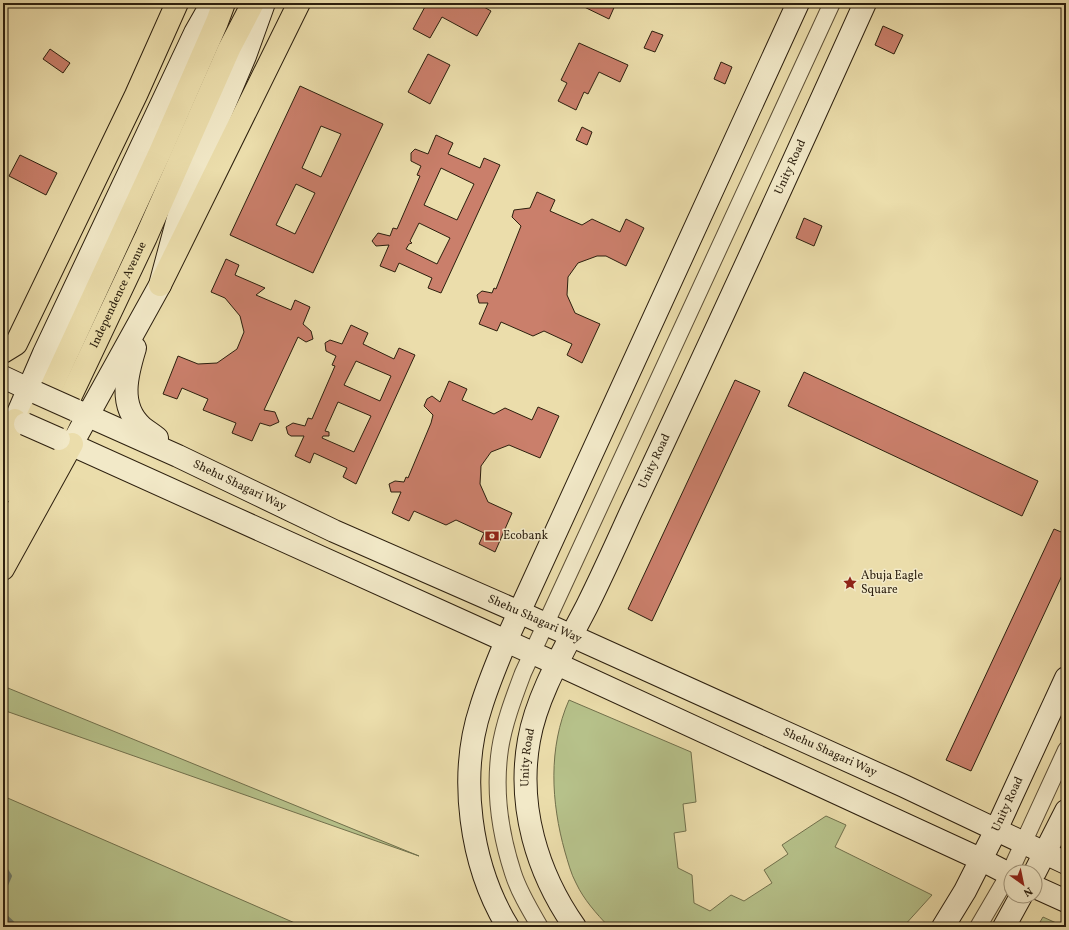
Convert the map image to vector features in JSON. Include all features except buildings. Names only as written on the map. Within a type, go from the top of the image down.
[{"type":"main road","points":[[3,450],[14,419],[33,391],[47,346],[188,47],[212,3]]},
{"type":"main road","name":"Independence Avenue","points":[[3,492],[161,150],[208,44],[224,3]]},
{"type":"main road","name":"Independence Avenue","points":[[3,539],[146,237],[229,49],[253,3]]},
{"type":"main road","points":[[160,285],[180,207],[245,56],[264,3]]},
{"type":"main road","points":[[3,569],[81,412],[146,314],[299,3]]},
{"type":"main road","points":[[508,927],[492,898],[473,835],[470,805],[473,743],[480,708],[519,612],[798,3]]},
{"type":"main road","name":"Unity Road","points":[[575,927],[562,908],[547,880],[537,854],[527,803],[525,769],[529,739],[538,707],[570,636],[587,605],[718,328],[865,3]]},
{"type":"main road","points":[[3,352],[16,344],[136,95],[172,12]]},
{"type":"main road","points":[[146,314],[128,373],[127,402],[135,420],[178,456]]},
{"type":"main road","name":"Shehu Shagari Way","points":[[3,377],[178,456],[334,530],[904,786],[1066,863]]},
{"type":"main road","points":[[14,419],[66,441],[557,664],[1003,870]]},
{"type":"main road","name":"Unity Road","points":[[943,927],[950,918],[996,830],[1066,678]]},
{"type":"main road","points":[[1039,864],[1066,811]]},
{"type":"main road","points":[[1043,891],[1066,901]]},
{"type":"main road","points":[[1004,927],[1017,904]]},
{"type":"street","points":[[540,927],[513,873],[499,814],[498,779],[500,748],[507,719],[532,653],[832,3]]},
{"type":"street","points":[[1015,864],[1066,750]]},
{"type":"street","points":[[978,927],[1003,886]]},
{"type":"green space","points":[[3,686],[419,856],[3,710]]},
{"type":"green space","points":[[569,700],[691,752],[696,802],[683,804],[686,831],[674,833],[678,868],[692,875],[694,903],[710,911],[731,895],[744,901],[772,883],[764,870],[788,854],[782,845],[826,816],[846,825],[835,847],[932,895],[903,927],[609,927],[579,889],[570,868],[560,833],[555,795],[555,756],[562,718]]},
{"type":"green space","points":[[3,796],[304,927],[3,927]]},
{"type":"green space","points":[[1043,917],[1065,927],[1037,927]]},
{"type":"waterway","points":[[3,865],[10,876],[3,892]]},
{"type":"waterway","points":[[3,914],[17,927]]},
{"type":"place","name":"Ecobank","points":[[492,536]]},
{"type":"place","name":"Abuja Eagle Square","points":[[850,583]]}]
